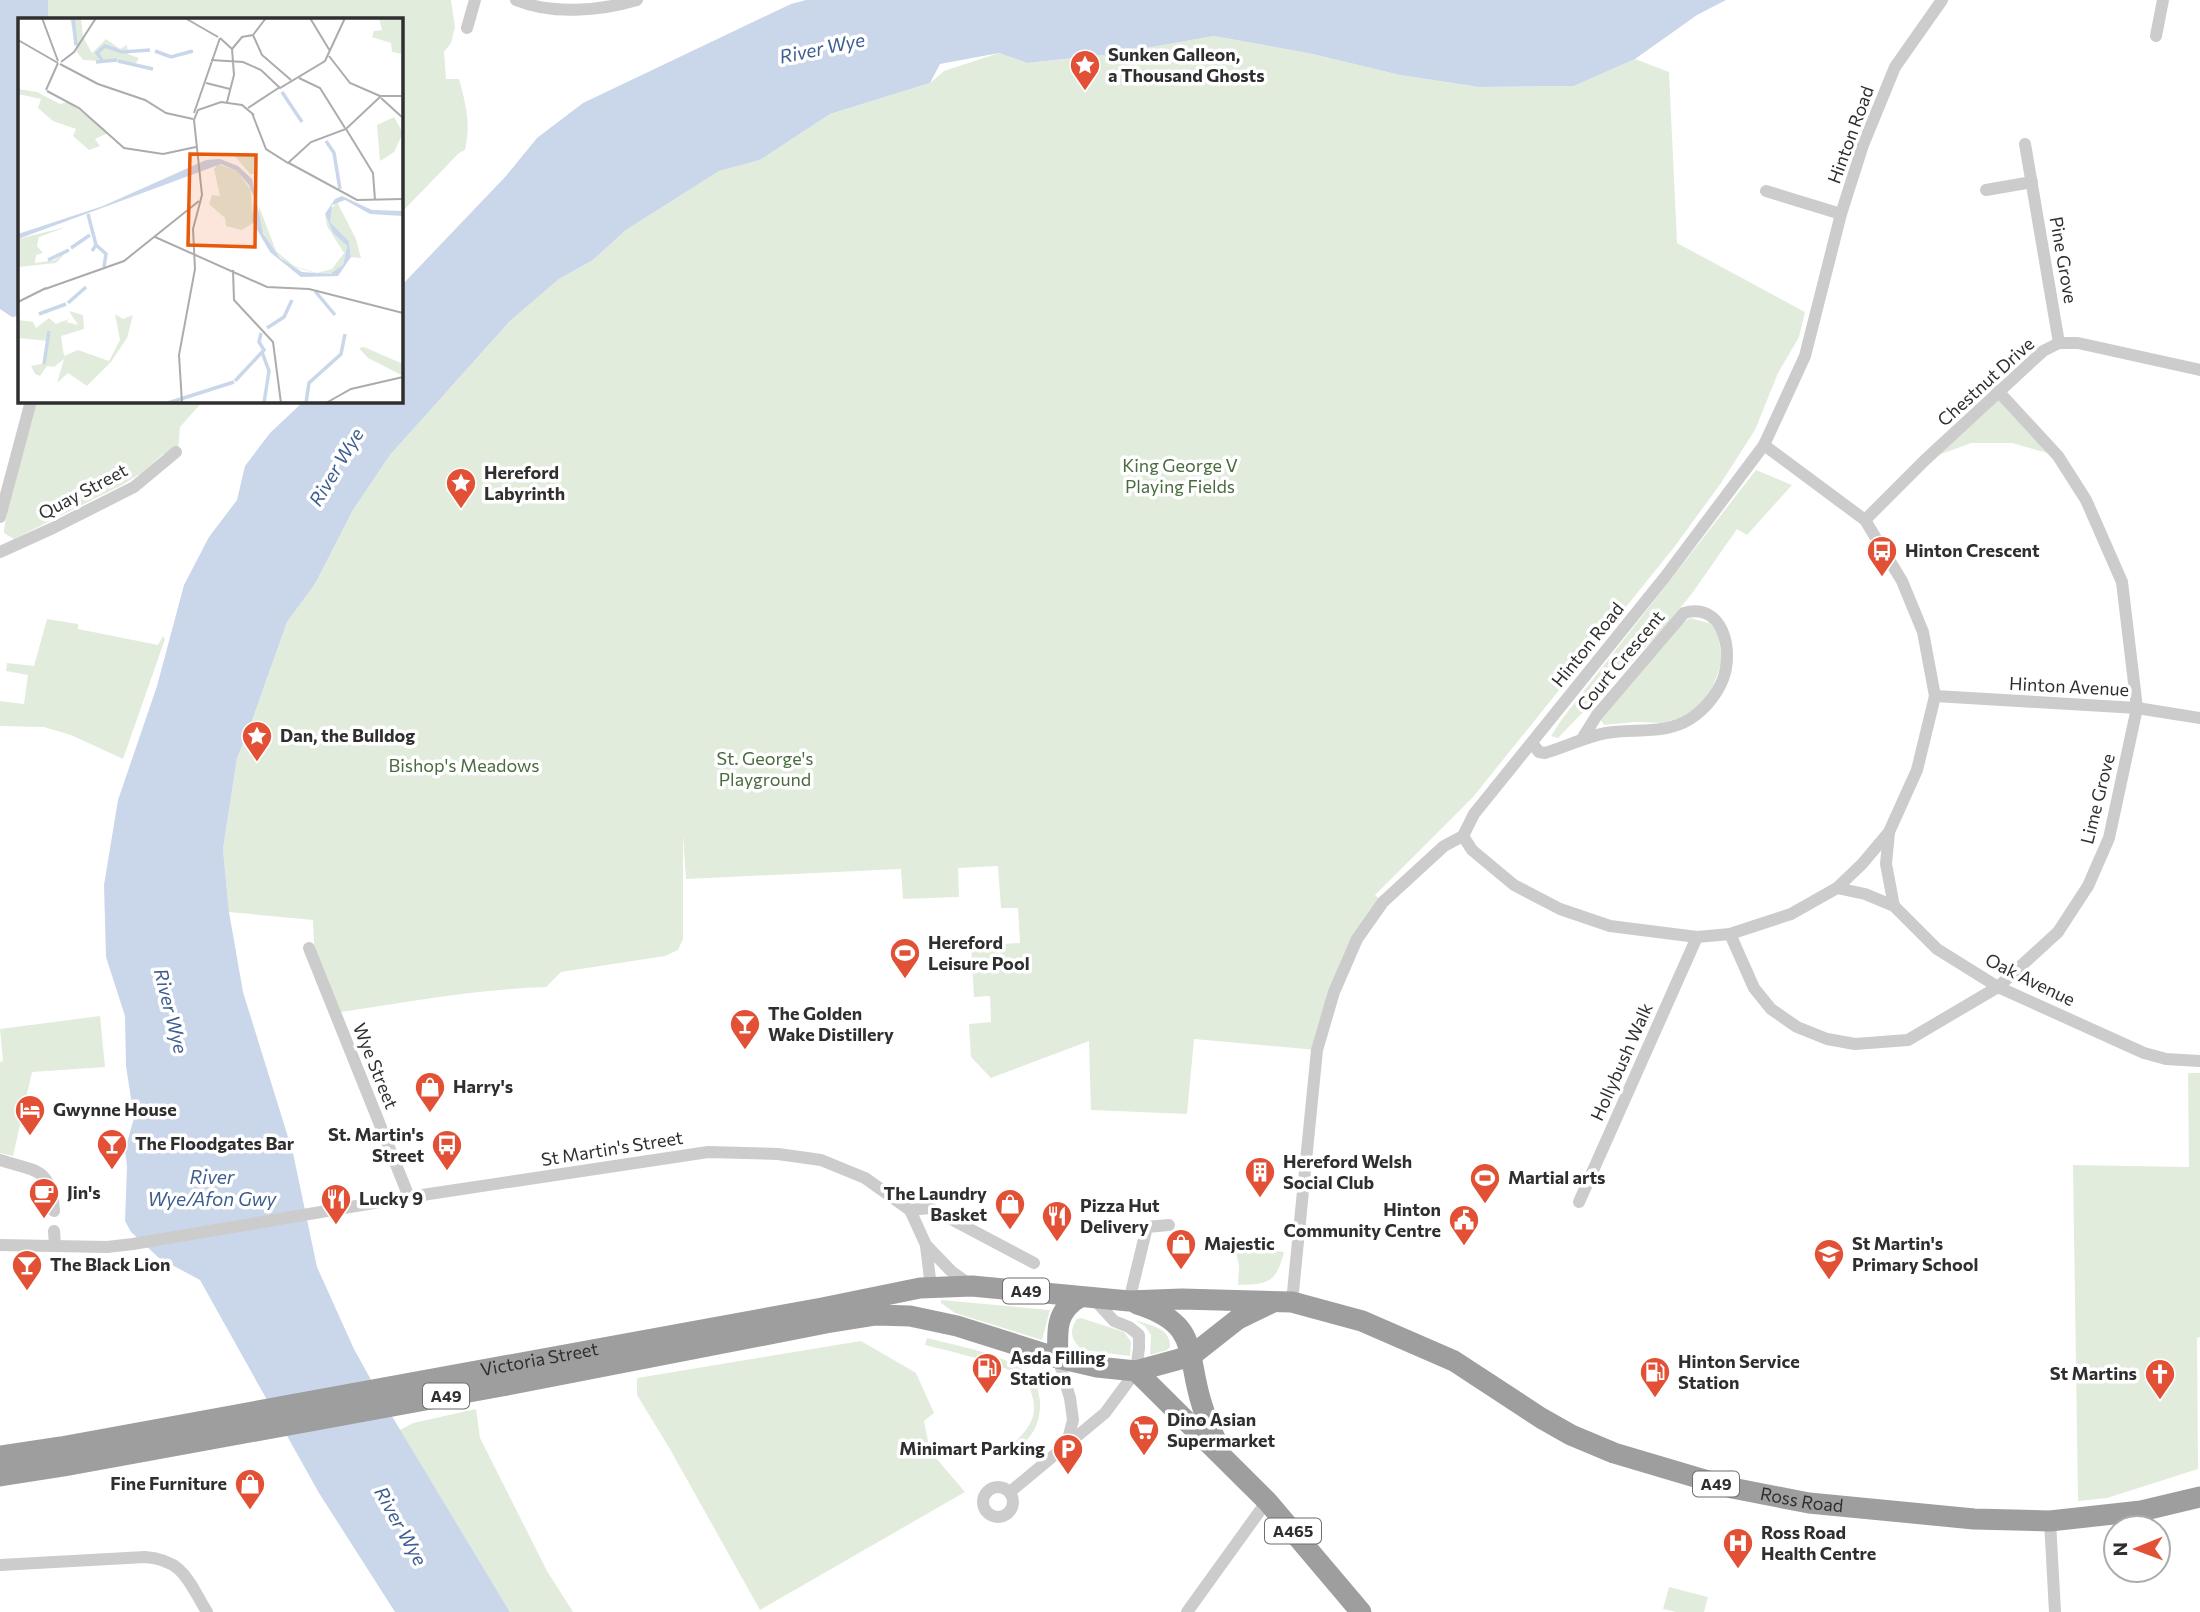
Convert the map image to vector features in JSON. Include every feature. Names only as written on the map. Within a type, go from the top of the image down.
[{"type":"highway","name":"Victoria Street","points":[[0,1476],[63,1456],[502,1386],[824,1315],[931,1287],[972,1286],[1129,1301]]},
{"type":"highway","points":[[931,1287],[934,1300],[949,1312],[957,1326]]},
{"type":"highway","points":[[1058,1358],[1057,1339],[1063,1312],[1068,1304],[1087,1297]]},
{"type":"highway","name":"Ross Road","points":[[1129,1301],[1182,1299],[1284,1302],[1346,1316],[1402,1337],[1454,1361],[1541,1418],[1571,1435],[1614,1453],[1678,1474],[1796,1501],[1974,1519],[2050,1521],[2141,1511],[2200,1497]]},
{"type":"highway","name":"A465","points":[[1129,1301],[1162,1312],[1186,1336],[1202,1405],[1221,1454]]},
{"type":"highway","points":[[1136,1371],[1191,1356],[1252,1310],[1284,1302]]},
{"type":"highway","name":"Victoria Street","points":[[824,1315],[910,1317],[957,1326],[1058,1358],[1097,1367],[1136,1371]]},
{"type":"highway","name":"A465","points":[[1136,1371],[1267,1501],[1361,1612]]},
{"type":"highway","name":"Victoria Street","points":[[0,1456],[63,1456]]},
{"type":"street","points":[[467,27],[475,0]]},
{"type":"street","points":[[516,0],[530,6],[587,9],[617,6],[636,0]]},
{"type":"street","name":"Hinton Road","points":[[1284,1302],[1317,1050],[1334,992],[1357,939],[1383,902],[1444,846],[1464,836],[1474,814],[1665,577],[1764,445],[1805,356],[1863,145],[1895,67],[1942,0]]},
{"type":"street","points":[[2156,36],[2163,0]]},
{"type":"street","name":"Pine Grove","points":[[2025,144],[2059,344]]},
{"type":"street","points":[[1986,190],[2032,182]]},
{"type":"street","points":[[1766,191],[1842,215]]},
{"type":"street","name":"Chestnut Drive","points":[[1865,520],[1925,460],[2043,351],[2059,344],[2078,344],[2200,370]]},
{"type":"street","name":"Lime Grove","points":[[1730,934],[1754,988],[1771,1009],[1797,1027],[1827,1039],[1855,1044],[1908,1040],[1998,987],[2058,932],[2088,886],[2109,838],[2137,708],[2122,582],[2086,500],[2058,456],[1998,391]]},
{"type":"street","points":[[0,517],[31,402]]},
{"type":"street","points":[[1464,836],[1472,850],[1514,885],[1560,909],[1610,926],[1697,937],[1730,934],[1791,914],[1837,888],[1889,832],[1917,770],[1935,696],[1923,632],[1902,581],[1865,520],[1764,445]]},
{"type":"street","name":"Quay Street","points":[[0,552],[134,487],[176,452]]},
{"type":"street","name":"Court Crescent","points":[[1532,743],[1539,752],[1545,753],[1607,732],[1672,727],[1688,721],[1705,708],[1723,680],[1727,667],[1724,633],[1716,621],[1706,612],[1695,610],[1684,613],[1597,715],[1582,739]]},
{"type":"street","name":"Hinton Avenue","points":[[1935,696],[2137,708],[2200,718]]},
{"type":"street","points":[[1889,832],[1886,864],[1894,906]]},
{"type":"street","name":"Oak Avenue","points":[[1837,888],[1866,894],[1894,906],[1937,949],[1998,987],[2144,1053],[2166,1059],[2200,1061]]},
{"type":"street","name":"Hollybush Walk","points":[[1579,1202],[1697,937]]},
{"type":"street","name":"Wye Street","points":[[309,948],[409,1197]]},
{"type":"street","name":"St Martin's Street","points":[[0,1245],[107,1247],[133,1244],[409,1197],[708,1152],[754,1152],[821,1160],[865,1178],[910,1210],[930,1208],[1034,1263]]},
{"type":"street","points":[[0,1160],[34,1171],[46,1178],[53,1191],[54,1211]]},
{"type":"street","points":[[910,1210],[926,1245],[931,1287]]},
{"type":"street","points":[[1129,1301],[1147,1227],[1169,1225]]},
{"type":"street","points":[[54,1231],[55,1246]]},
{"type":"street","points":[[926,1245],[951,1271],[972,1286]]},
{"type":"street","points":[[1010,1492],[1105,1413],[1136,1371],[1139,1335],[1114,1321],[1087,1297]]},
{"type":"street","points":[[1058,1358],[1070,1398],[1073,1420],[1067,1443]]},
{"type":"street","points":[[1187,1612],[1267,1501]]},
{"type":"street","points":[[2050,1521],[2055,1612]]},
{"type":"street","points":[[0,1565],[161,1558],[173,1563],[184,1575],[206,1612]]},
{"type":"green space","points":[[48,0],[451,0],[455,27],[451,43],[444,52],[446,79],[459,79],[464,97],[468,131],[465,150],[402,212],[402,18],[48,18]]},
{"type":"green space","name":"King George V Playing Fields","points":[[1214,36],[1308,53],[1400,75],[1479,87],[1574,86],[1635,59],[1669,72],[1677,243],[1805,312],[1799,337],[1778,373],[1755,430],[1721,483],[1675,546],[1473,797],[1375,895],[1383,902],[1357,939],[1317,1050],[1194,1039],[1187,1114],[1091,1110],[1089,1041],[991,1078],[971,1057],[969,1024],[991,1022],[990,996],[974,997],[971,946],[1020,943],[1018,908],[1001,908],[998,866],[958,868],[959,897],[903,899],[901,869],[686,879],[683,835],[683,939],[678,950],[665,956],[561,972],[546,987],[469,993],[341,1012],[314,945],[313,920],[229,912],[223,849],[237,758],[287,622],[315,584],[353,510],[390,455],[510,321],[559,279],[593,260],[626,230],[719,171],[760,160],[830,114],[930,83],[944,71],[999,53],[1027,63],[1112,54]]},
{"type":"green space","points":[[1998,391],[2058,456],[2012,443],[1971,443],[1925,460]]},
{"type":"green space","points":[[36,402],[202,402],[180,427],[178,452],[163,454],[143,472],[122,485],[14,539],[4,533],[9,499]]},
{"type":"green space","points":[[1756,470],[1792,485],[1747,535],[1737,529],[1666,626],[1558,738],[1551,736],[1562,719]]},
{"type":"green space","points":[[1690,618],[1709,623],[1718,632],[1722,662],[1710,694],[1683,717],[1662,723],[1604,725],[1600,718],[1678,626]]},
{"type":"green space","points":[[47,619],[78,624],[78,629],[158,645],[163,636],[165,639],[123,759],[71,735],[44,727],[0,726],[0,701],[24,704],[28,675],[6,671],[7,663],[34,666]]},
{"type":"green space","points":[[100,1016],[105,1067],[32,1072],[13,1156],[0,1153],[0,1062],[3,1061],[0,1029]]},
{"type":"green space","points":[[2188,1073],[2200,1073],[2198,1469],[2107,1498],[2078,1501],[2073,1165],[2189,1167]]},
{"type":"green space","points":[[1234,1245],[1284,1252],[1274,1276],[1257,1284],[1238,1285],[1239,1265]]},
{"type":"green space","points":[[941,1300],[1050,1310],[1042,1340],[955,1313],[941,1303]]},
{"type":"green space","points":[[1081,1318],[1124,1332],[1131,1342],[1130,1356],[1083,1350],[1074,1340],[1072,1332],[1074,1323]]},
{"type":"green space","points":[[1135,1320],[1163,1331],[1170,1347],[1150,1355],[1151,1335],[1145,1326]]},
{"type":"green space","points":[[927,1338],[995,1356],[1020,1368],[1032,1378],[1040,1398],[1037,1423],[1025,1442],[1005,1458],[1001,1453],[1020,1437],[1033,1416],[1033,1399],[1028,1384],[1021,1377],[996,1365],[925,1345]]},
{"type":"green space","points":[[861,1341],[916,1373],[934,1413],[924,1421],[930,1451],[965,1492],[760,1610],[637,1395],[637,1378]]},
{"type":"green space","points":[[476,1409],[480,1438],[547,1571],[573,1612],[510,1612],[400,1430],[413,1423]]},
{"type":"green space","points":[[1669,1587],[1708,1597],[1704,1612],[1663,1609]]},
{"type":"water","points":[[0,0],[48,0],[48,18],[18,18],[18,316],[12,317],[0,309]]},
{"type":"water","points":[[806,0],[1726,0],[1697,15],[1635,59],[1574,86],[1479,87],[1400,75],[1308,53],[1214,36],[1112,54],[1027,63],[999,53],[940,64],[930,83],[830,114],[760,160],[719,171],[626,230],[593,260],[559,279],[510,321],[390,455],[353,510],[315,584],[287,622],[237,758],[223,849],[229,912],[243,992],[293,1153],[317,1267],[354,1349],[381,1398],[510,1612],[395,1612],[319,1493],[200,1280],[159,1258],[131,1232],[125,1221],[125,1150],[134,1118],[126,1066],[125,1016],[106,957],[104,885],[118,800],[157,686],[184,585],[209,537],[237,500],[245,466],[270,433],[303,402],[402,402],[402,285],[506,176],[537,138],[583,103],[791,4]]},
{"type":"place","name":"Sunken Galleon, a Thousand Ghosts","points":[[1085,92]]},
{"type":"place","name":"Hereford Labyrinth","points":[[461,510]]},
{"type":"place","name":"Hinton Crescent","points":[[1882,578]]},
{"type":"place","name":"Dan, the Bulldog","points":[[257,763]]},
{"type":"place","name":"Hereford Leisure Pool","points":[[905,980]]},
{"type":"place","name":"The Golden Wake Distillery","points":[[745,1051]]},
{"type":"place","name":"Harry's","points":[[430,1114]]},
{"type":"place","name":"Gwynne House","points":[[30,1137]]},
{"type":"place","name":"The Floodgates Bar","points":[[112,1171]]},
{"type":"place","name":"St. Martin's Street","points":[[447,1172]]},
{"type":"place","name":"Hereford Welsh Social Club","points":[[1260,1199]]},
{"type":"place","name":"Martial arts","points":[[1485,1205]]},
{"type":"place","name":"Jin's","points":[[44,1220]]},
{"type":"place","name":"Lucky 9","points":[[336,1226]]},
{"type":"place","name":"The Laundry Basket","points":[[1010,1231]]},
{"type":"place","name":"Pizza Hut Delivery","points":[[1057,1243]]},
{"type":"place","name":"Hinton Community Centre","points":[[1464,1247]]},
{"type":"place","name":"Majestic","points":[[1181,1271]]},
{"type":"place","name":"St Martin's Primary School","points":[[1829,1281]]},
{"type":"place","name":"The Black Lion","points":[[27,1292]]},
{"type":"place","name":"Asda Filling Station","points":[[987,1395]]},
{"type":"place","name":"Hinton Service Station","points":[[1655,1399]]},
{"type":"place","name":"St Martins","points":[[2160,1401]]},
{"type":"place","name":"Dino Asian Supermarket","points":[[1144,1457]]},
{"type":"place","name":"Minimart Parking","points":[[1068,1476]]},
{"type":"place","name":"Fine Furniture","points":[[250,1511]]},
{"type":"place","name":"Ross Road Health Centre","points":[[1738,1570]]},
{"type":"water label","name":"River Wye","points":[[822,48]]},
{"type":"water label","name":"River Wye","points":[[336,467]]},
{"type":"water label","name":"River Wye","points":[[171,1011]]},
{"type":"water label","name":"River Wye/Afon Gwy","points":[[212,1188]]},
{"type":"water label","name":"River Wye","points":[[401,1526]]},
{"type":"park label","name":"Bishop's Meadows","points":[[464,766]]},
{"type":"park label","name":"St. George's Playground","points":[[765,769]]}]
